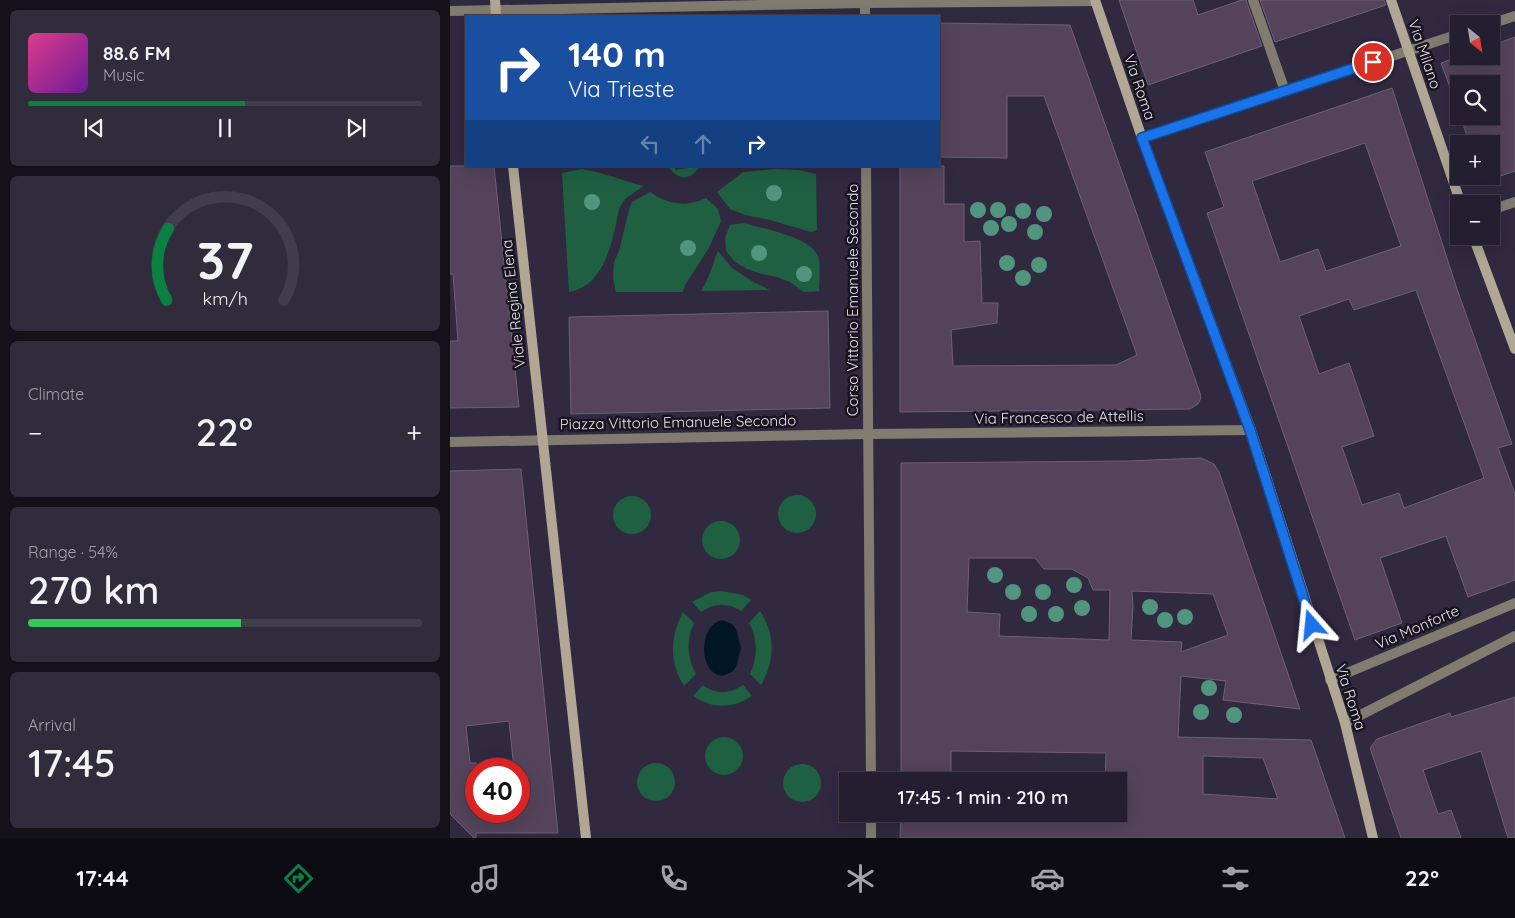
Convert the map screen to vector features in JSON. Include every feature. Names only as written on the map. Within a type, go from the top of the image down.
[{"type":"street","points":[[450,11],[865,1],[1095,0]]},
{"type":"street","name":"Via Roma","points":[[1095,0],[1142,138],[1250,430],[1345,723],[1374,838]]},
{"type":"street","points":[[1253,0],[1285,91]]},
{"type":"street","name":"Via Milano","points":[[1391,0],[1458,195]]},
{"type":"street","points":[[865,1],[865,15]]},
{"type":"street","points":[[1500,21],[1515,16]]},
{"type":"street","points":[[1142,138],[1450,37]]},
{"type":"street","name":"Viale Regina Elena","points":[[513,167],[543,439]]},
{"type":"street","name":"Corso Vittorio Emanuele Secondo","points":[[866,167],[868,434]]},
{"type":"street","points":[[1500,207],[1515,202]]},
{"type":"street","points":[[1476,245],[1515,349]]},
{"type":"street","name":"Via Francesco de Attellis","points":[[868,434],[1250,430]]},
{"type":"street","points":[[868,434],[871,772]]},
{"type":"street","name":"Piazza Vittorio Emanuele Secondo","points":[[586,838],[543,439],[868,434]]},
{"type":"street","points":[[450,442],[543,439]]},
{"type":"street","name":"Via Monforte","points":[[1330,680],[1515,602]]},
{"type":"street","points":[[1345,723],[1515,636]]},
{"type":"street","points":[[871,822],[871,838]]},
{"type":"green space","points":[[669,167],[675,167],[675,170],[699,167],[688,177],[679,176]]},
{"type":"green space","points":[[582,169],[644,186],[627,197],[621,204],[607,257],[596,276],[580,289],[569,292],[562,173]]},
{"type":"green space","points":[[775,169],[799,170],[816,174],[817,230],[811,232],[745,215],[730,209],[717,192],[743,172]]},
{"type":"green space","points":[[650,192],[670,202],[684,204],[706,198],[718,209],[721,221],[709,248],[685,285],[683,292],[616,292],[613,278],[614,262],[619,251],[629,210],[632,202]]},
{"type":"green space","points":[[743,223],[785,234],[814,249],[818,256],[820,268],[819,291],[804,292],[790,282],[747,269],[735,262],[726,251],[725,238],[730,225]]},
{"type":"green space","points":[[718,251],[732,268],[770,290],[701,291]]},
{"type":"green space","points":[[797,495],[811,500],[816,514],[811,528],[797,533],[783,528],[778,514],[783,500]]},
{"type":"green space","points":[[632,496],[646,501],[651,515],[646,529],[632,534],[618,529],[613,515],[618,501]]},
{"type":"green space","points":[[721,521],[735,526],[740,540],[735,554],[721,559],[707,554],[702,540],[707,526]]},
{"type":"green space","points":[[722,591],[743,595],[751,600],[741,611],[731,606],[716,605],[701,612],[692,602],[711,592]]},
{"type":"green space","points":[[760,611],[769,629],[772,648],[769,666],[761,685],[750,674],[756,655],[756,648],[754,635],[749,623]]},
{"type":"green space","points":[[683,612],[694,623],[691,629],[689,655],[696,674],[684,686],[676,667],[673,649],[676,631]]},
{"type":"green space","points":[[703,685],[718,692],[728,692],[743,685],[752,696],[730,705],[715,705],[693,696]]},
{"type":"green space","points":[[724,737],[738,742],[743,756],[738,770],[724,775],[710,770],[705,756],[710,742]]},
{"type":"green space","points":[[656,763],[670,768],[675,782],[670,796],[656,801],[642,796],[637,782],[642,768]]},
{"type":"green space","points":[[802,764],[816,769],[821,783],[816,797],[802,802],[788,797],[783,783],[788,769]]},
{"type":"water","points":[[722,620],[732,624],[736,629],[741,648],[736,667],[732,672],[722,676],[714,673],[708,667],[704,649],[708,630]]},
{"type":"building","points":[[1119,0],[1193,0],[1198,15],[1246,0],[1262,46],[1148,85]]},
{"type":"building","points":[[1260,0],[1384,0],[1386,5],[1275,42]]},
{"type":"building","points":[[940,23],[1070,25],[1200,393],[1201,398],[1198,404],[1190,409],[900,412],[900,167],[944,166],[944,204],[964,204],[964,242],[980,241],[982,303],[998,303],[997,323],[951,330],[953,366],[1116,365],[1137,355],[1044,96],[1007,96],[1007,158],[940,157]]},
{"type":"building","points":[[1515,37],[1515,171],[1500,176],[1500,135],[1467,135],[1463,125],[1500,125],[1500,75],[1450,75],[1450,88],[1441,63],[1450,60],[1450,65],[1500,65],[1500,43]]},
{"type":"building","points":[[1392,88],[1457,289],[1512,444],[1498,448],[1515,494],[1515,580],[1468,597],[1446,536],[1380,558],[1402,623],[1355,640],[1207,213],[1224,207],[1205,152]],"holes":[[[1365,143],[1401,246],[1326,271],[1318,249],[1280,262],[1252,181]],[[1416,290],[1484,478],[1404,508],[1399,493],[1362,505],[1342,447],[1374,436],[1349,363],[1319,374],[1299,316],[1349,299],[1354,310]]]},
{"type":"building","points":[[450,166],[494,167],[519,407],[450,408],[450,341],[458,341],[453,274],[450,274]]},
{"type":"building","points":[[828,311],[830,408],[571,414],[569,317]]},
{"type":"building","points":[[1201,458],[1214,464],[1219,472],[1300,709],[1223,700],[1226,681],[1181,676],[1178,737],[1311,740],[1345,838],[900,838],[901,822],[1127,822],[1127,772],[1105,772],[1106,753],[951,751],[951,772],[901,772],[901,463],[1128,461]],"holes":[[[969,558],[1035,558],[1044,569],[1072,569],[1088,578],[1093,590],[1110,590],[1109,640],[999,636],[1000,614],[967,612]],[[1132,591],[1213,594],[1228,635],[1181,652],[1182,642],[1131,640]],[[1203,756],[1263,758],[1278,799],[1203,794]]]},
{"type":"building","points":[[521,469],[558,833],[476,833],[476,838],[474,838],[450,814],[450,471]]},
{"type":"building","points":[[1515,697],[1515,838],[1508,838],[1481,751],[1423,770],[1438,814],[1451,810],[1461,838],[1401,838],[1370,748],[1377,739],[1450,713],[1451,717]]},
{"type":"route","points":[[1312,625],[1250,430],[1142,138],[1373,62]]}]
